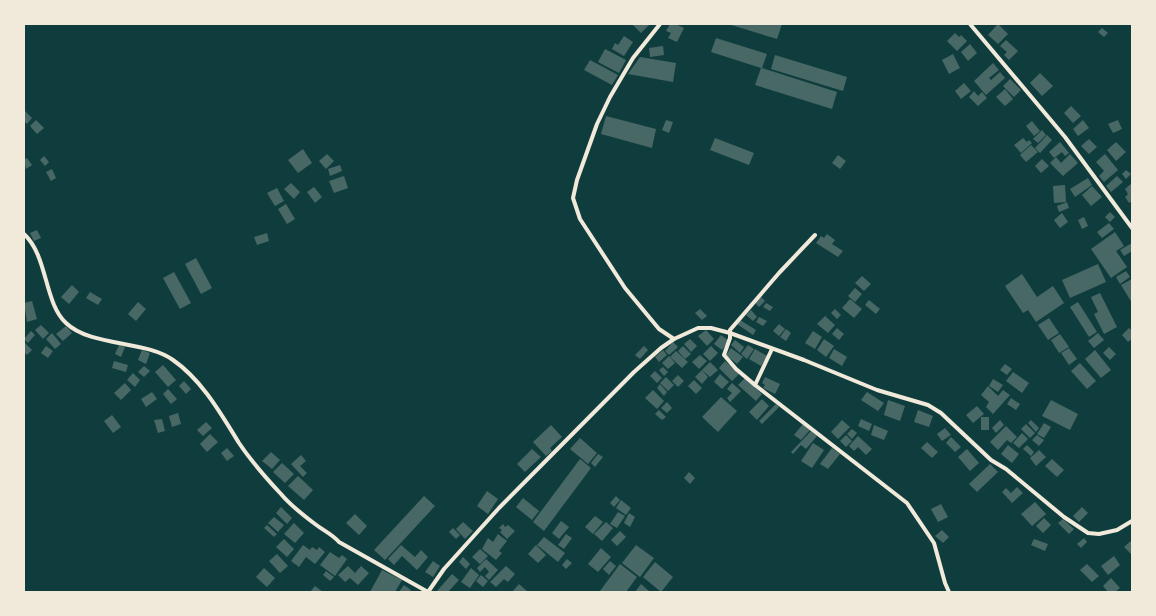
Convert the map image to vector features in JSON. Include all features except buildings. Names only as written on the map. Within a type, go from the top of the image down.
[{"type":"street","points":[[660,24],[633,58],[610,97],[597,124],[577,180],[573,198],[580,219],[625,288],[659,329],[674,339]]},
{"type":"street","points":[[970,24],[1065,137],[1132,228]]},
{"type":"street","points":[[24,234],[34,248],[57,309],[67,324],[82,333],[154,352],[173,360],[185,370],[206,394],[250,458],[296,509],[322,530],[331,534],[338,542],[428,592],[444,569],[499,508],[634,372],[661,348],[674,339],[698,328],[711,328],[730,333],[804,360],[870,387],[913,399],[934,408],[991,460],[1006,469],[1064,517],[1083,530],[1093,534],[1110,532],[1117,530],[1132,521]]},
{"type":"street","points":[[815,235],[731,328],[729,342],[724,355],[736,369],[755,385],[907,503],[934,542],[945,583],[950,592]]},
{"type":"street","points":[[755,385],[772,349]]}]
